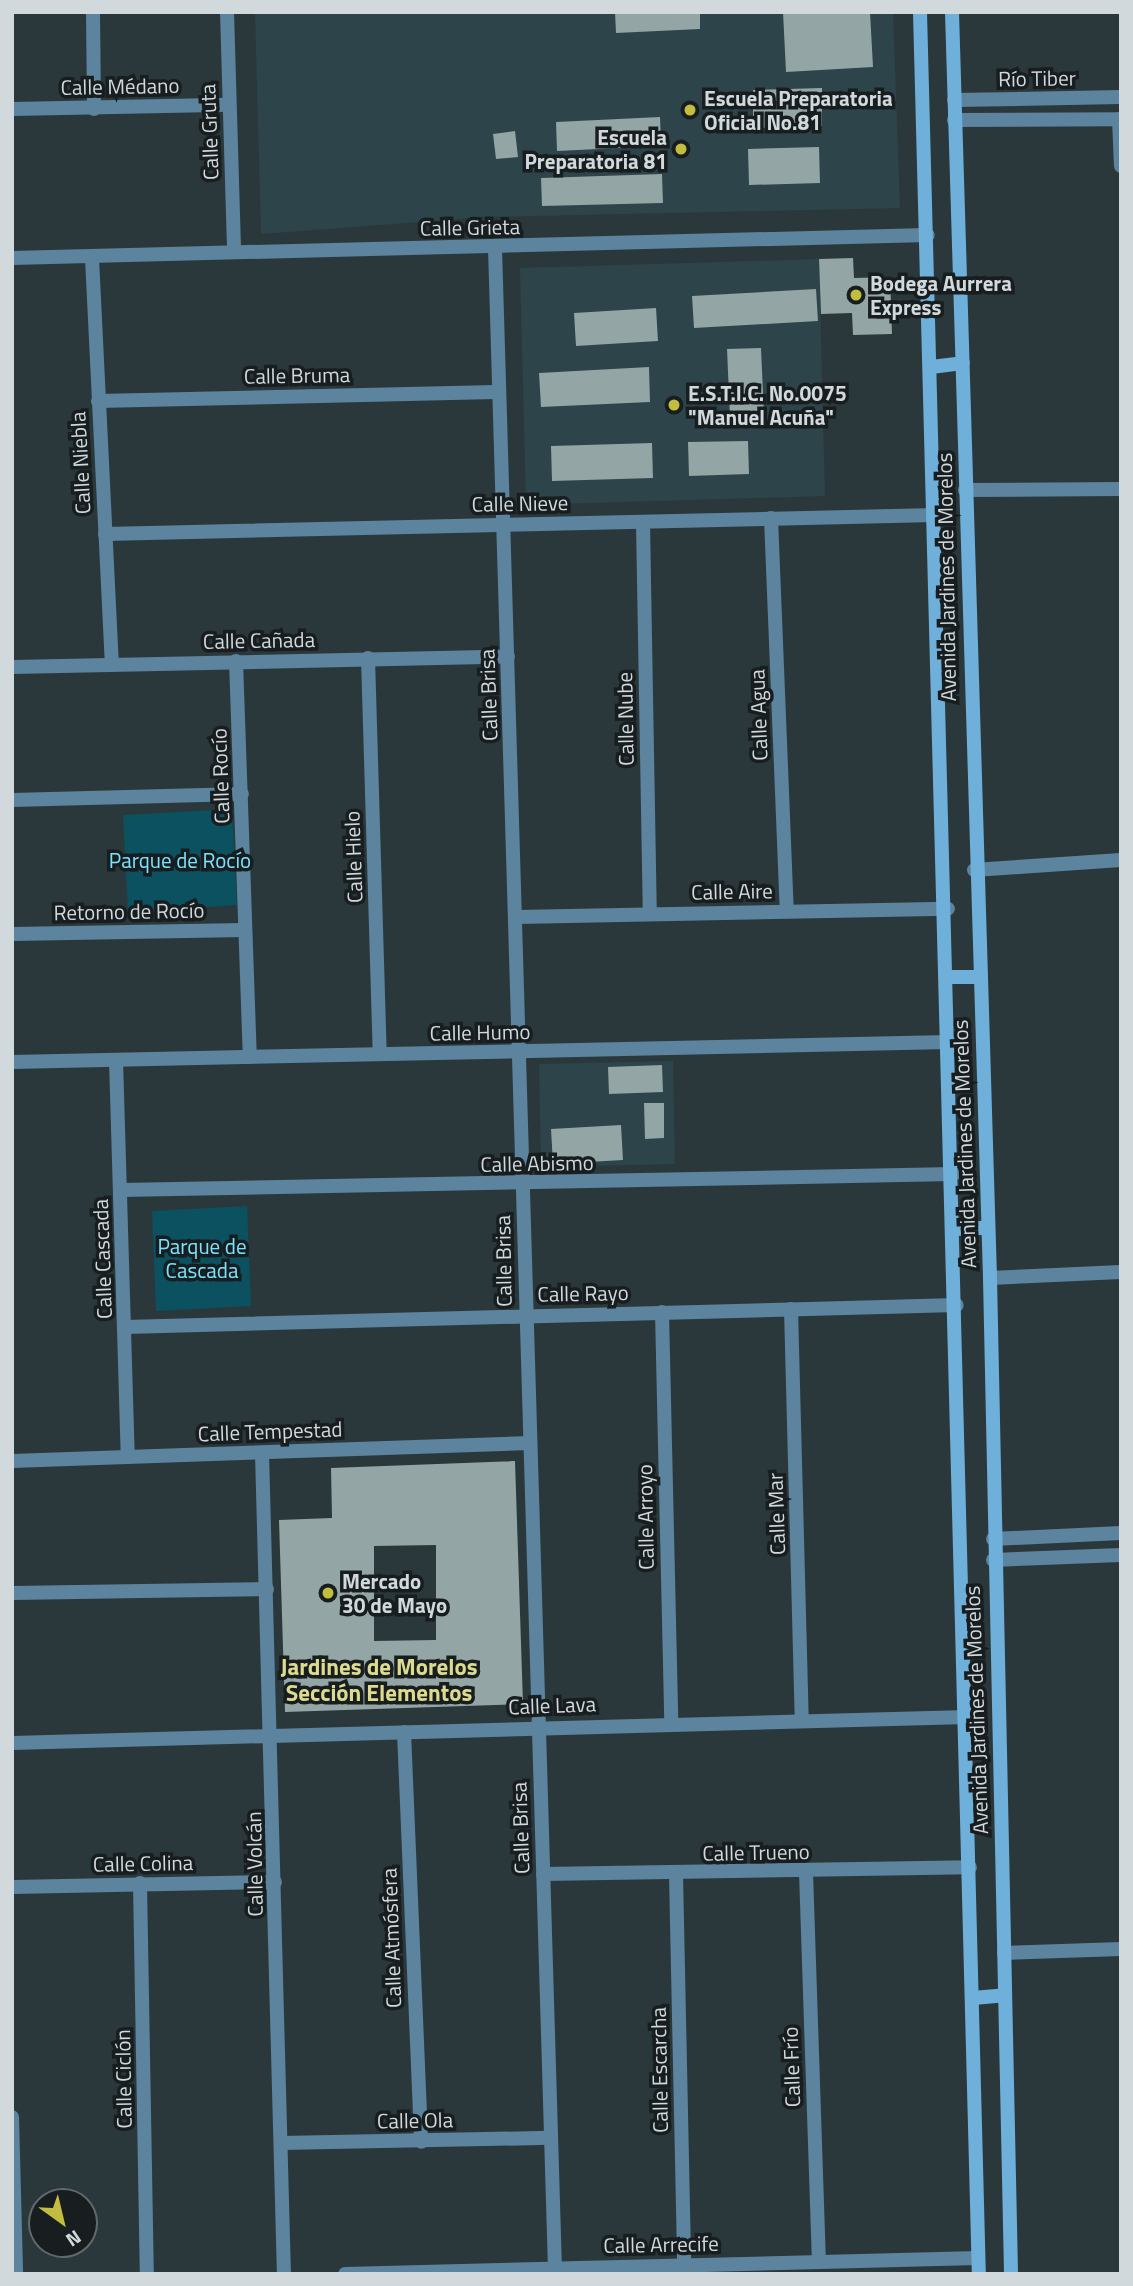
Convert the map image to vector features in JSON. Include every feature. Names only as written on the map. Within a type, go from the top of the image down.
[{"type":"main road","name":"Avenida Jardines de Morelos","points":[[920,12],[948,909],[979,2274]]},
{"type":"main road","name":"Avenida Jardines de Morelos","points":[[952,12],[974,870],[990,1278],[993,1560],[1011,2274]]},
{"type":"main road","points":[[931,367],[962,363]]},
{"type":"main road","points":[[948,977],[979,977]]},
{"type":"main road","points":[[955,1229],[988,1228]]},
{"type":"main road","points":[[973,1998],[1005,1995]]},
{"type":"street","points":[[93,12],[94,109]]},
{"type":"street","name":"Calle Gruta","points":[[227,12],[234,251]]},
{"type":"street","name":"Río Tiber","points":[[954,100],[1121,97]]},
{"type":"street","name":"Calle Médano","points":[[12,109],[229,105]]},
{"type":"street","points":[[1120,119],[1121,166]]},
{"type":"street","name":"Río Tiber","points":[[954,120],[1120,119]]},
{"type":"street","name":"Calle Grieta","points":[[12,258],[92,258],[234,251],[495,248],[928,235]]},
{"type":"street","name":"Calle Brisa","points":[[495,248],[496,392],[517,917],[528,1443],[555,2271]]},
{"type":"street","name":"Calle Niebla","points":[[92,258],[112,665]]},
{"type":"street","name":"Calle Bruma","points":[[98,401],[496,392]]},
{"type":"street","points":[[965,490],[1121,489]]},
{"type":"street","name":"Calle Nieve","points":[[105,534],[936,515]]},
{"type":"street","name":"Calle Agua","points":[[771,518],[787,911]]},
{"type":"street","name":"Calle Nube","points":[[642,523],[650,914]]},
{"type":"street","name":"Calle Cañada","points":[[12,667],[508,657]]},
{"type":"street","name":"Calle Hielo","points":[[368,658],[380,1054]]},
{"type":"street","name":"Calle Rocío","points":[[236,661],[250,1056]]},
{"type":"street","points":[[12,800],[242,794]]},
{"type":"street","points":[[974,870],[1121,860]]},
{"type":"street","name":"Calle Aire","points":[[517,917],[948,909]]},
{"type":"street","name":"Retorno de Rocío","points":[[12,934],[245,930]]},
{"type":"street","name":"Calle Humo","points":[[12,1062],[521,1053],[949,1041]]},
{"type":"street","name":"Calle Cascada","points":[[116,1060],[128,1457]]},
{"type":"street","name":"Calle Abismo","points":[[121,1190],[523,1185],[954,1174]]},
{"type":"street","points":[[990,1278],[1121,1272]]},
{"type":"street","name":"Calle Rayo","points":[[125,1327],[957,1305]]},
{"type":"street","name":"Calle Mar","points":[[791,1309],[802,1718]]},
{"type":"street","name":"Calle Arroyo","points":[[662,1312],[671,1722]]},
{"type":"street","name":"Calle Tempestad","points":[[12,1461],[528,1443]]},
{"type":"street","name":"Calle Volcán","points":[[262,1452],[272,1734],[284,2274]]},
{"type":"street","points":[[993,1539],[1121,1533]]},
{"type":"street","points":[[993,1560],[1121,1555]]},
{"type":"street","points":[[12,1593],[267,1589]]},
{"type":"street","name":"Calle Lava","points":[[12,1743],[802,1718],[968,1717]]},
{"type":"street","name":"Calle Atmósfera","points":[[404,1732],[421,2141]]},
{"type":"street","name":"Calle Trueno","points":[[543,1874],[806,1872],[970,1867]]},
{"type":"street","name":"Calle Frío","points":[[806,1872],[819,2261]]},
{"type":"street","name":"Calle Escarcha","points":[[676,1874],[684,2265]]},
{"type":"street","name":"Calle Colina","points":[[12,1887],[275,1882]]},
{"type":"street","name":"Calle Ciclón","points":[[141,1883],[147,2274]]},
{"type":"street","points":[[1004,1953],[1121,1949]]},
{"type":"street","points":[[12,2117],[16,2274]]},
{"type":"street","name":"Calle Ola","points":[[281,2143],[550,2138]]},
{"type":"street","name":"Calle Arrecife","points":[[345,2274],[555,2271],[978,2258]]},
{"type":"shaded area","name":"Escuela Preparatoria Oficial No.81","points":[[255,12],[893,12],[900,208],[486,217],[261,234]]},
{"type":"shaded area","name":"E.S.T.I.C. No.0075 \"Manuel Acuña\"","points":[[819,259],[825,496],[526,505],[520,268]]},
{"type":"shaded area","points":[[673,1061],[675,1164],[541,1167],[539,1064]]},
{"type":"green space","name":"Parque de Rocío","points":[[232,809],[237,905],[128,912],[123,815]]},
{"type":"green space","name":"Parque de Cascada","points":[[247,1206],[251,1306],[156,1311],[152,1211]]},
{"type":"building","points":[[615,12],[700,12],[700,29],[616,33]]},
{"type":"building","points":[[783,12],[870,12],[873,67],[786,72]]},
{"type":"building","points":[[822,88],[822,126],[753,128],[753,90]]},
{"type":"building","points":[[660,117],[661,146],[557,151],[556,122]]},
{"type":"building","points":[[515,131],[518,157],[496,159],[493,134]]},
{"type":"building","points":[[819,147],[820,183],[749,185],[748,149]]},
{"type":"building","points":[[662,174],[663,203],[542,206],[541,178]]},
{"type":"building","name":"Bodega Aurrera Express","points":[[853,258],[854,278],[890,277],[892,334],[853,335],[852,313],[821,314],[819,259]]},
{"type":"building","points":[[816,289],[818,321],[694,328],[692,296]]},
{"type":"building","points":[[656,308],[658,341],[576,346],[574,313]]},
{"type":"building","points":[[761,348],[764,415],[730,417],[727,349]]},
{"type":"building","points":[[649,367],[650,402],[541,407],[539,373]]},
{"type":"building","points":[[748,441],[749,474],[689,476],[688,442]]},
{"type":"building","points":[[652,443],[653,478],[552,481],[551,446]]},
{"type":"building","points":[[662,1065],[663,1092],[609,1094],[608,1067]]},
{"type":"building","points":[[644,1103],[664,1103],[664,1138],[645,1139]]},
{"type":"building","points":[[621,1125],[623,1160],[553,1164],[551,1129]]},
{"type":"building","name":"Mercado 30 de Mayo","points":[[515,1461],[523,1704],[285,1712],[279,1520],[332,1518],[331,1468]],"holes":[[[436,1545],[436,1640],[374,1641],[374,1546]]]},
{"type":"place","name":"Escuela Preparatoria Oficial No.81","points":[[690,110]]},
{"type":"place","name":"Escuela Preparatoria 81","points":[[681,149]]},
{"type":"place","name":"Bodega Aurrera Express","points":[[856,295]]},
{"type":"place","name":"E.S.T.I.C. No.0075 \"Manuel Acuña\"","points":[[674,405]]},
{"type":"place","name":"Mercado 30 de Mayo","points":[[328,1593]]},
{"type":"district","name":"Jardines de Morelos Sección Elementos","points":[[379,1680]]}]
